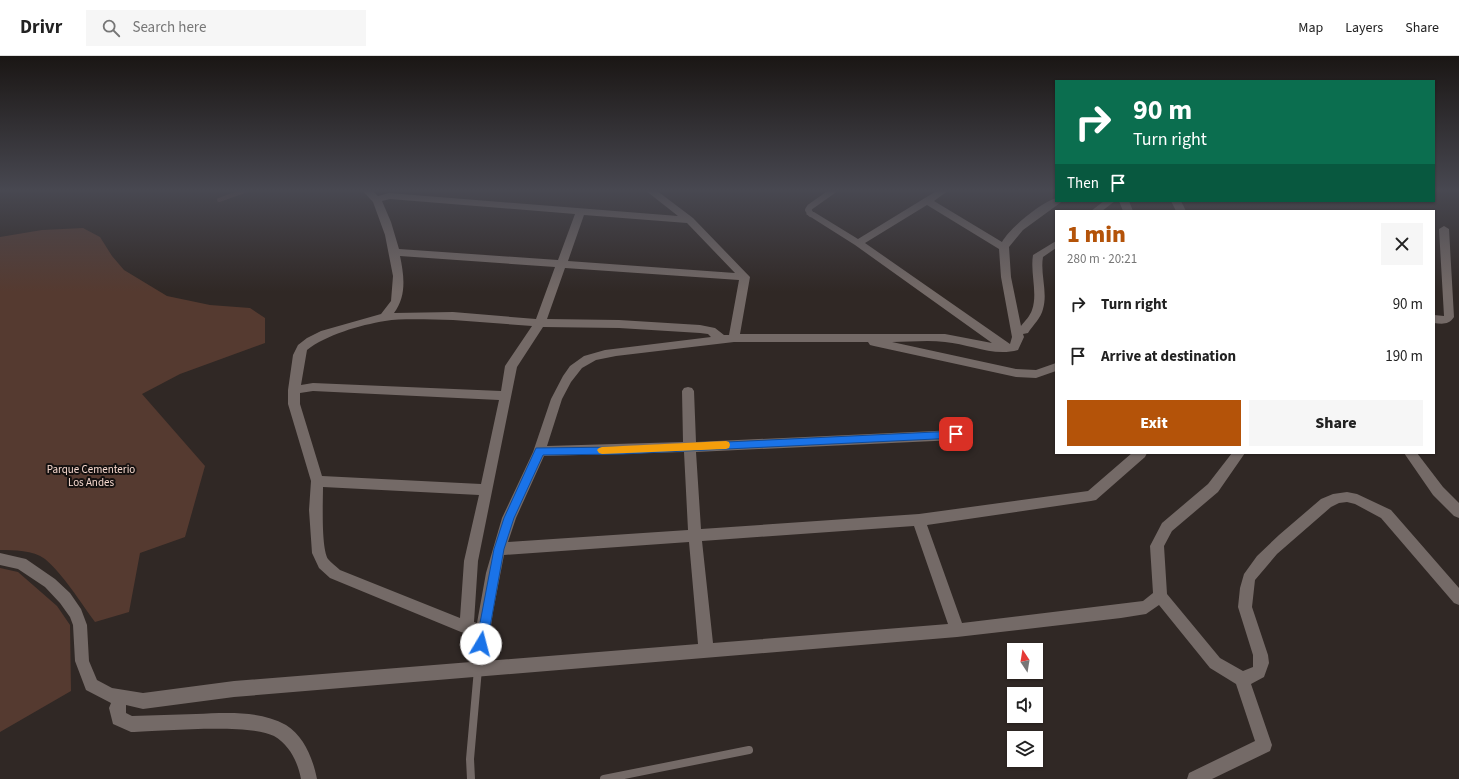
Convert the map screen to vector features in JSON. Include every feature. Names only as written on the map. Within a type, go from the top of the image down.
[{"type":"street","points":[[385,317],[397,301],[398,281],[394,252],[386,224]]},
{"type":"street","points":[[466,627],[471,561],[511,366],[540,323],[576,224]]},
{"type":"street","points":[[694,224],[745,277]]},
{"type":"street","points":[[827,224],[858,243],[1007,349]]},
{"type":"street","points":[[858,243],[890,224]]},
{"type":"street","points":[[965,224],[1004,248]]},
{"type":"street","points":[[478,669],[482,631],[499,549],[509,518],[540,451],[552,407],[575,368],[586,360],[598,355],[721,338],[945,338],[988,347],[1007,349],[1014,347],[1018,337],[1004,261],[1004,248],[1008,240],[1026,224]]},
{"type":"street","points":[[1435,320],[1445,320],[1449,317],[1444,229]]},
{"type":"street","points":[[1017,331],[1024,330],[1038,309],[1039,288],[1036,266],[1038,255],[1055,245]]},
{"type":"street","points":[[394,252],[745,277]]},
{"type":"street","points":[[734,338],[745,277]]},
{"type":"street","points":[[482,631],[466,627],[335,574],[324,564],[319,553],[316,510],[317,481],[294,404],[294,390],[299,355],[302,348],[311,341],[326,334],[356,324],[385,317],[453,316],[540,323],[619,324],[700,329],[711,331],[721,338]]},
{"type":"street","points":[[847,337],[1016,373],[1036,374],[1055,367]]},
{"type":"street","points":[[294,390],[313,387],[506,396]]},
{"type":"street","points":[[688,391],[688,447],[694,535],[706,652]]},
{"type":"street","points":[[540,451],[623,450],[956,434]]},
{"type":"street","points":[[499,549],[919,520],[1091,496],[1140,454]]},
{"type":"street","points":[[1238,454],[1213,488],[1167,527],[1157,546],[1160,596],[1215,664],[1242,679],[1252,677],[1260,671],[1262,662],[1246,620],[1244,601],[1250,577],[1261,562],[1326,503],[1332,500],[1347,497],[1357,499],[1386,514],[1459,598]]},
{"type":"street","points":[[1411,454],[1438,491],[1459,512]]},
{"type":"street","points":[[317,481],[486,490]]},
{"type":"street","points":[[919,520],[957,630]]},
{"type":"street","points":[[0,559],[22,563],[50,583],[65,598],[76,614],[80,625],[82,661],[91,685],[111,695],[143,701],[234,689],[706,652],[957,630],[1122,612],[1146,607],[1160,596]]},
{"type":"street","points":[[1194,779],[1264,744],[1242,679]]},
{"type":"street","points":[[122,697],[117,708],[119,718],[131,724],[232,721],[266,724],[281,731],[294,743],[306,763],[309,779]]},
{"type":"lane","points":[[471,779],[470,759],[478,669]]},
{"type":"lane","points":[[604,779],[749,750]]},
{"type":"green space","name":"Parque Cementerio Los Andes","points":[[83,228],[100,237],[112,256],[124,270],[167,296],[210,305],[250,308],[265,318],[265,343],[180,374],[142,394],[205,466],[185,537],[140,553],[129,612],[95,622],[65,581],[45,559],[29,552],[0,550],[0,237],[42,230]]},
{"type":"green space","points":[[0,568],[18,572],[57,606],[70,625],[71,691],[0,732]]},
{"type":"slow traffic","points":[[602,450],[726,445]]},
{"type":"route","points":[[481,644],[482,631],[499,549],[509,518],[540,451],[623,450],[956,434]]}]
